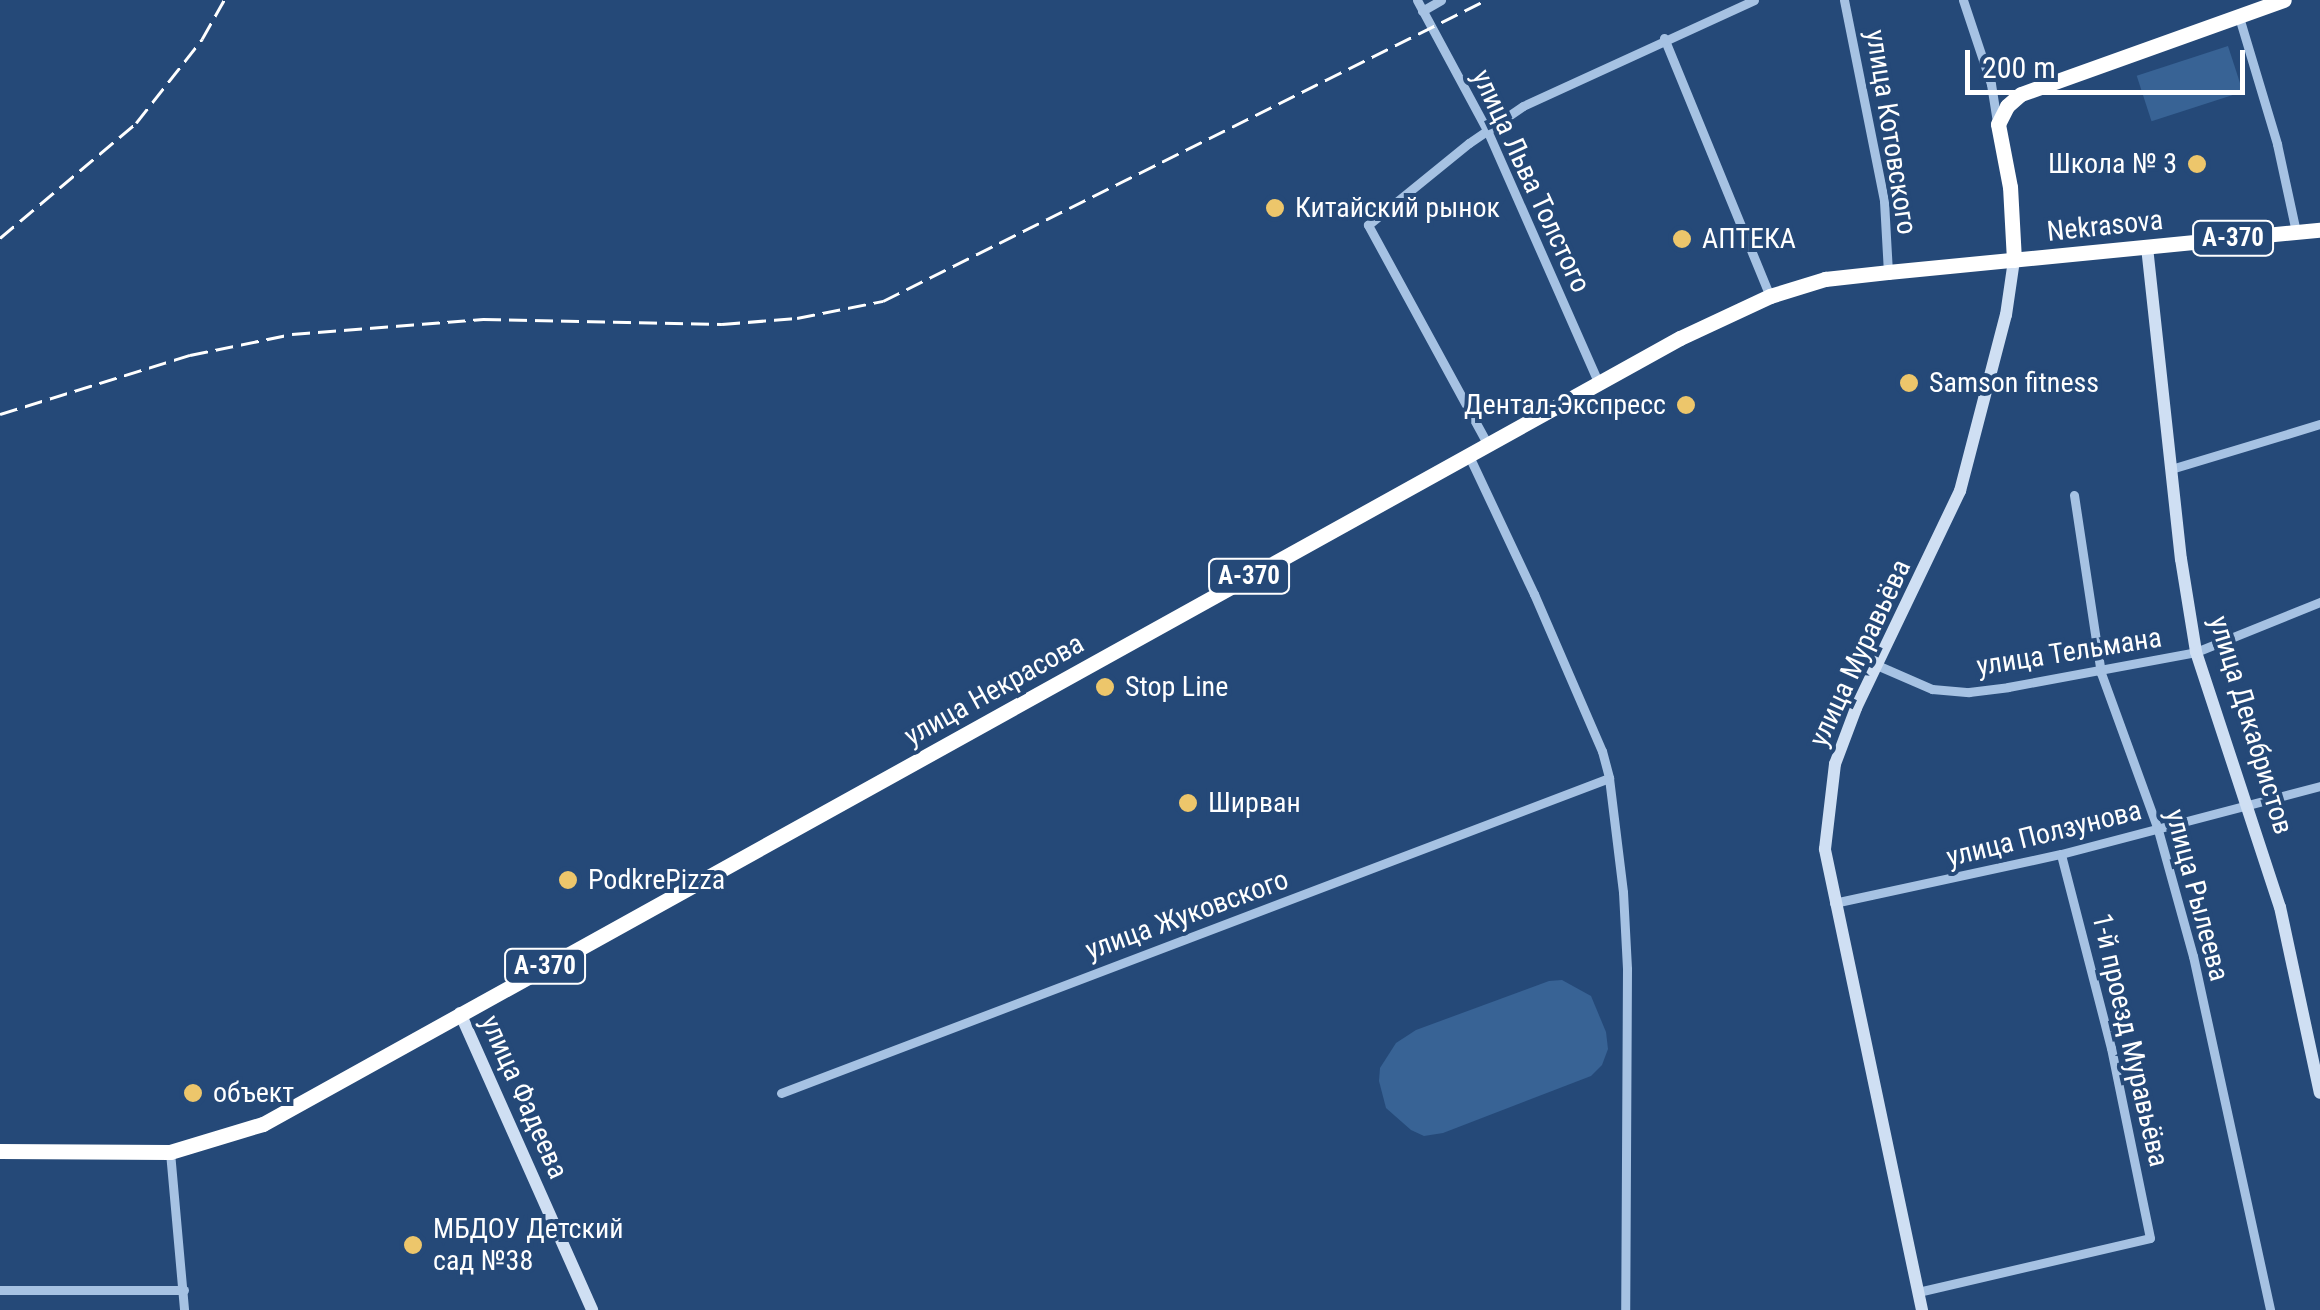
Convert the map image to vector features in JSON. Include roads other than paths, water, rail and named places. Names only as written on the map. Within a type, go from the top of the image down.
[{"type":"highway","points":[[2014,260],[2010,187],[1998,124],[2007,106],[2021,94],[2284,0]]},
{"type":"highway","name":"Nekrasova","points":[[2014,260],[2320,230]]},
{"type":"highway","name":"улица Некрасова","points":[[0,1152],[170,1152],[263,1124],[1720,316],[1825,280],[2014,260]]},
{"type":"street","name":"улица Льва Толстого","points":[[1418,0],[1487,130],[1599,384]]},
{"type":"street","points":[[1422,11],[1441,0]]},
{"type":"street","points":[[1488,445],[1367,227],[1487,130],[1523,106],[1754,0]]},
{"type":"street","name":"улица Котовского","points":[[1844,0],[1884,200],[1888,272]]},
{"type":"street","points":[[1963,0],[1991,84],[1998,124]]},
{"type":"street","points":[[2239,16],[2277,144],[2296,232]]},
{"type":"street","points":[[1664,38],[1770,296]]},
{"type":"street","name":"улица Декабристов","points":[[2147,247],[2196,652],[2280,907],[2320,1093]]},
{"type":"street","name":"улица Муравьёва","points":[[1922,1310],[1825,849],[1835,764],[1856,708],[1960,491],[2006,315],[2014,260]]},
{"type":"street","points":[[2171,469],[2320,424]]},
{"type":"street","points":[[1469,456],[1541,610],[1602,751],[1609,778],[1623,892],[1626,969],[1625,1310]]},
{"type":"street","name":"улица Рылеева","points":[[2074,495],[2101,673],[2158,830],[2193,956],[2270,1310]]},
{"type":"street","name":"улица Тельмана","points":[[1879,666],[1932,688],[1968,692],[2101,673],[2224,645],[2320,602]]},
{"type":"street","name":"улица Жуковского","points":[[781,1093],[1609,778]]},
{"type":"street","name":"улица Ползунова","points":[[1834,903],[2061,854],[2320,786]]},
{"type":"street","name":"1-й проезд Муравьёва","points":[[1918,1292],[2150,1238],[2094,974],[2061,854]]},
{"type":"street","name":"улица Фадеева","points":[[460,1013],[592,1310]]},
{"type":"street","points":[[2305,1028],[2320,1025]]},
{"type":"street","points":[[170,1152],[184,1310]]},
{"type":"street","points":[[0,1290],[184,1290]]},
{"type":"railway","points":[[0,238],[136,123],[202,39],[224,0]]},
{"type":"railway","points":[[0,414],[190,355],[292,334],[483,319],[722,324],[797,318],[883,301],[1486,0]]},
{"type":"place","name":"Школа № 3","points":[[2197,164]]},
{"type":"place","name":"Китайский рынок","points":[[1275,208]]},
{"type":"place","name":"АПТЕКА","points":[[1682,239]]},
{"type":"place","name":"Samson fitness","points":[[1909,383]]},
{"type":"place","name":"Дентал-Экспресс","points":[[1686,405]]},
{"type":"place","name":"Stop Line","points":[[1105,687]]},
{"type":"place","name":"Ширван","points":[[1188,803]]},
{"type":"place","name":"PodkrePizza","points":[[568,880]]},
{"type":"place","name":"объект","points":[[193,1093]]},
{"type":"place","name":"МБДОУ Детский сад №38","points":[[413,1245]]}]
